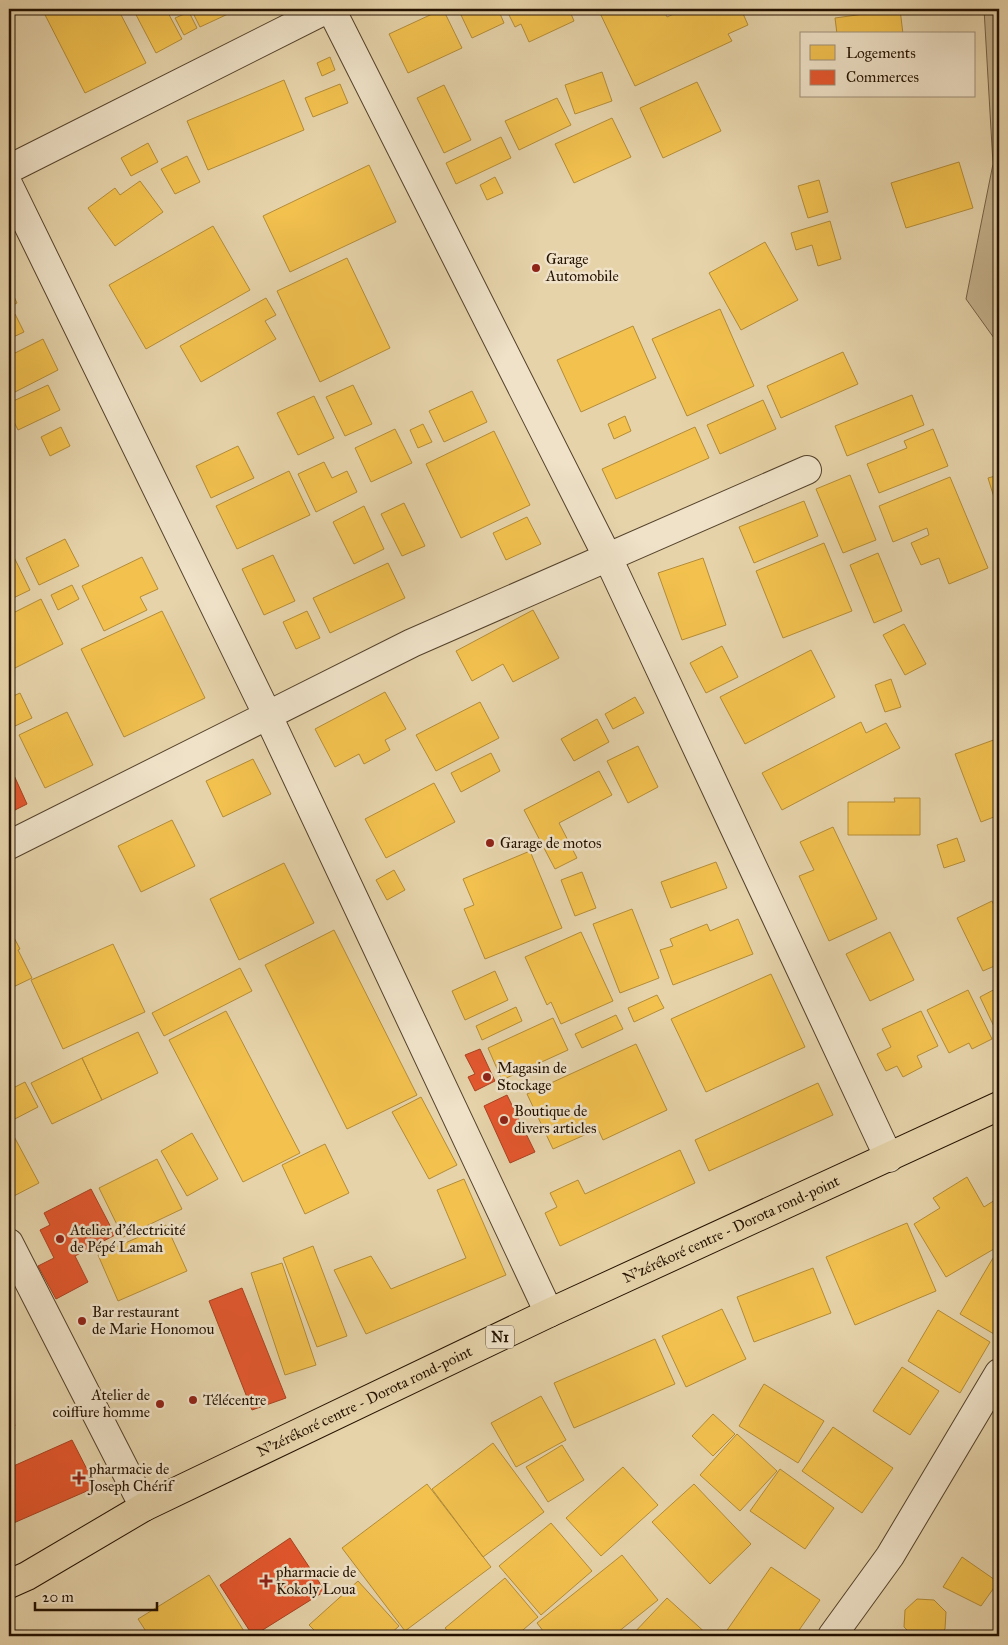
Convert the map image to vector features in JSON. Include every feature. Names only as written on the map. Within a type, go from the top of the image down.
[{"type":"highway","name":"N'zérékoré centre - Dorota rond-point","points":[[9,1584],[27,1576],[144,1507],[549,1314],[999,1106]]},
{"type":"street","points":[[9,169],[329,9],[608,558],[889,1158]]},
{"type":"street","points":[[9,186],[268,716],[549,1314]]},
{"type":"street","points":[[9,845],[412,643],[807,470]]},
{"type":"street","points":[[9,1243],[144,1507]]},
{"type":"street","points":[[832,1636],[890,1556],[999,1374]]},
{"type":"shaded area","points":[[984,9],[999,9],[999,345],[966,299],[993,164]]},
{"type":"building: Logements","points":[[42,9],[118,9],[146,63],[85,93]]},
{"type":"building: Logements","points":[[133,9],[166,9],[182,39],[156,53]]},
{"type":"building: Logements","points":[[191,9],[225,9],[228,14],[200,27]]},
{"type":"building: Logements","points":[[443,9],[462,48],[408,73],[389,34]]},
{"type":"building: Logements","points":[[474,9],[498,9],[504,23],[472,38],[461,15]]},
{"type":"building: Logements","points":[[506,9],[569,9],[574,21],[529,42],[521,24],[515,27]]},
{"type":"building: Logements","points":[[598,9],[663,9],[667,17],[685,9],[741,9],[748,25],[728,34],[732,41],[635,86]]},
{"type":"building: Logements","points":[[900,9],[903,32],[837,32],[835,18]]},
{"type":"building: Logements","points":[[189,12],[197,28],[184,35],[175,18]]},
{"type":"building: Logements","points":[[330,57],[335,70],[322,76],[317,63]]},
{"type":"building: Logements","points":[[602,72],[612,101],[575,114],[565,85]]},
{"type":"building: Logements","points":[[284,80],[304,130],[208,170],[187,121]]},
{"type":"building: Logements","points":[[697,82],[721,131],[663,158],[640,108]]},
{"type":"building: Logements","points":[[340,84],[348,103],[313,117],[305,98]]},
{"type":"building: Logements","points":[[444,85],[471,140],[444,153],[417,98]]},
{"type":"building: Logements","points":[[557,98],[571,125],[519,150],[505,121]]},
{"type":"building: Logements","points":[[612,118],[631,157],[574,183],[555,144]]},
{"type":"building: Logements","points":[[501,137],[511,158],[456,184],[446,163]]},
{"type":"building: Logements","points":[[148,143],[158,162],[131,176],[121,158]]},
{"type":"building: Logements","points":[[187,156],[200,182],[175,194],[161,169]]},
{"type":"building: Logements","points":[[959,162],[973,208],[906,228],[891,183]]},
{"type":"building: Logements","points":[[369,165],[396,222],[290,272],[263,216]]},
{"type":"building: Logements","points":[[495,177],[503,193],[487,200],[480,185]]},
{"type":"building: Logements","points":[[819,180],[828,212],[808,218],[798,186]]},
{"type":"building: Logements","points":[[140,181],[163,212],[115,246],[88,208],[115,188],[120,195]]},
{"type":"building: Logements","points":[[830,221],[841,259],[818,266],[812,245],[796,250],[791,233]]},
{"type":"building: Logements","points":[[213,226],[250,290],[146,349],[109,285]]},
{"type":"building: Logements","points":[[765,242],[798,300],[741,330],[709,273]]},
{"type":"building: Logements","points":[[347,258],[390,348],[320,382],[277,291]]},
{"type":"building: Logements","points":[[9,286],[17,303],[9,307]]},
{"type":"building: Logements","points":[[266,298],[276,315],[265,321],[276,339],[201,382],[180,346]]},
{"type":"building: Logements","points":[[720,309],[754,386],[687,416],[652,339]]},
{"type":"building: Logements","points":[[15,314],[24,332],[9,339],[9,317]]},
{"type":"building: Logements","points":[[633,326],[656,378],[581,412],[557,360]]},
{"type":"building: Logements","points":[[43,339],[58,370],[13,393],[9,385],[9,356]]},
{"type":"building: Logements","points":[[843,352],[858,384],[781,418],[767,386]]},
{"type":"building: Logements","points":[[48,385],[60,410],[18,430],[9,412],[9,403]]},
{"type":"building: Logements","points":[[353,385],[372,424],[345,436],[326,397]]},
{"type":"building: Logements","points":[[472,391],[487,422],[444,442],[429,411]]},
{"type":"building: Logements","points":[[912,395],[924,425],[847,456],[835,426]]},
{"type":"building: Logements","points":[[314,396],[334,438],[298,455],[277,413]]},
{"type":"building: Logements","points":[[763,400],[776,429],[720,454],[707,425]]},
{"type":"building: Logements","points":[[625,416],[631,431],[614,439],[608,424]]},
{"type":"building: Logements","points":[[423,424],[432,442],[418,448],[410,430]]},
{"type":"building: Logements","points":[[61,427],[70,446],[50,456],[41,437]]},
{"type":"building: Logements","points":[[695,427],[709,458],[616,499],[602,469]]},
{"type":"building: Logements","points":[[395,429],[412,463],[371,482],[355,448]]},
{"type":"building: Logements","points":[[933,429],[948,466],[879,493],[867,464],[907,448],[904,441]]},
{"type":"building: Logements","points":[[494,431],[530,505],[461,538],[426,464]]},
{"type":"building: Logements","points":[[238,446],[254,478],[211,498],[196,466]]},
{"type":"building: Logements","points":[[324,462],[332,478],[347,471],[357,492],[316,512],[298,474]]},
{"type":"building: Logements","points":[[289,471],[310,515],[237,549],[216,506]]},
{"type":"building: Logements","points":[[850,475],[876,540],[843,553],[816,489]]},
{"type":"building: Logements","points":[[999,475],[999,507],[997,507],[988,478]]},
{"type":"building: Logements","points":[[950,477],[988,568],[949,584],[939,558],[921,565],[911,543],[929,535],[927,528],[893,542],[879,506]]},
{"type":"building: Logements","points":[[804,501],[818,536],[754,563],[739,527]]},
{"type":"building: Logements","points":[[404,503],[425,546],[402,556],[381,514]]},
{"type":"building: Logements","points":[[364,506],[384,549],[354,564],[333,522]]},
{"type":"building: Logements","points":[[527,517],[541,544],[506,560],[493,533]]},
{"type":"building: Logements","points":[[65,539],[79,566],[39,585],[26,558]]},
{"type":"building: Logements","points":[[824,543],[852,611],[783,638],[756,571]]},
{"type":"building: Logements","points":[[11,551],[30,590],[9,600],[9,552]]},
{"type":"building: Logements","points":[[878,553],[902,611],[874,623],[850,565]]},
{"type":"building: Logements","points":[[273,555],[295,601],[264,615],[242,569]]},
{"type":"building: Logements","points":[[142,557],[158,589],[140,597],[147,610],[104,631],[82,586]]},
{"type":"building: Logements","points":[[703,558],[726,625],[682,640],[658,573]]},
{"type":"building: Logements","points":[[388,563],[405,598],[330,633],[313,598]]},
{"type":"building: Logements","points":[[999,572],[999,589],[998,589],[996,573]]},
{"type":"building: Logements","points":[[72,585],[79,599],[58,610],[51,595]]},
{"type":"building: Logements","points":[[41,599],[63,644],[9,671],[9,615]]},
{"type":"building: Logements","points":[[533,610],[559,658],[513,682],[503,664],[472,681],[456,651]]},
{"type":"building: Logements","points":[[162,611],[205,698],[124,737],[81,649]]},
{"type":"building: Logements","points":[[307,611],[320,638],[296,649],[283,622]]},
{"type":"building: Logements","points":[[904,624],[926,664],[905,675],[883,635]]},
{"type":"building: Logements","points":[[722,646],[738,677],[706,693],[690,663]]},
{"type":"building: Logements","points":[[811,650],[835,697],[745,744],[720,697]]},
{"type":"building: Logements","points":[[891,679],[901,707],[885,712],[875,685]]},
{"type":"building: Logements","points":[[385,692],[406,729],[385,740],[390,750],[364,764],[359,754],[335,767],[315,729]]},
{"type":"building: Logements","points":[[20,693],[32,718],[13,727],[9,719],[9,698]]},
{"type":"building: Logements","points":[[635,697],[644,713],[613,729],[605,714]]},
{"type":"building: Logements","points":[[480,702],[499,738],[436,771],[416,735]]},
{"type":"building: Logements","points":[[67,712],[93,765],[45,788],[19,735]]},
{"type":"building: Logements","points":[[597,719],[609,742],[574,761],[561,739]]},
{"type":"building: Logements","points":[[861,722],[866,733],[886,723],[900,748],[782,810],[762,773]]},
{"type":"building: Logements","points":[[999,738],[999,815],[981,822],[955,754]]},
{"type":"building: Logements","points":[[638,746],[658,787],[628,803],[607,761]]},
{"type":"building: Logements","points":[[491,753],[500,771],[461,792],[451,773]]},
{"type":"building: Logements","points":[[253,759],[271,794],[223,817],[206,781]]},
{"type":"building: Logements","points":[[599,771],[612,795],[559,823],[577,858],[555,869],[524,810]]},
{"type":"building: Logements","points":[[434,783],[455,822],[386,858],[365,819]]},
{"type":"building: Logements","points":[[894,798],[920,798],[920,835],[848,835],[848,802],[895,802]]},
{"type":"building: Logements","points":[[172,820],[195,866],[141,892],[118,846]]},
{"type":"building: Logements","points":[[833,827],[877,919],[829,941],[799,876],[814,870],[800,842]]},
{"type":"building: Logements","points":[[957,838],[965,861],[944,868],[937,845]]},
{"type":"building: Logements","points":[[530,851],[562,928],[485,959],[464,909],[474,905],[463,879]]},
{"type":"building: Logements","points":[[716,862],[727,888],[671,908],[661,882]]},
{"type":"building: Logements","points":[[284,863],[314,923],[239,960],[210,899]]},
{"type":"building: Logements","points":[[394,870],[405,890],[387,900],[376,880]]},
{"type":"building: Logements","points":[[582,872],[596,908],[575,916],[561,880]]},
{"type":"building: Logements","points":[[992,901],[999,916],[999,964],[983,971],[957,918]]},
{"type":"building: Logements","points":[[632,909],[659,978],[620,993],[593,924]]},
{"type":"building: Logements","points":[[738,919],[753,954],[673,985],[660,950],[673,946],[670,939],[707,924],[710,931]]},
{"type":"building: Logements","points":[[9,928],[32,978],[9,989]]},
{"type":"building: Logements","points":[[334,930],[417,1095],[347,1129],[265,965]]},
{"type":"building: Logements","points":[[581,932],[613,1001],[561,1024],[551,1002],[547,1005],[525,957]]},
{"type":"building: Logements","points":[[890,932],[914,980],[870,1001],[846,954]]},
{"type":"building: Logements","points":[[113,944],[145,1012],[63,1049],[31,980]]},
{"type":"building: Logements","points":[[240,968],[252,991],[164,1036],[152,1013]]},
{"type":"building: Logements","points":[[495,971],[508,1000],[465,1020],[452,991]]},
{"type":"building: Logements","points":[[771,974],[805,1047],[706,1092],[671,1019]]},
{"type":"building: Logements","points":[[999,987],[999,1037],[980,997]]},
{"type":"building: Logements","points":[[968,990],[992,1039],[972,1049],[969,1043],[949,1053],[927,1010]]},
{"type":"building: Logements","points":[[657,995],[664,1008],[634,1022],[628,1008]]},
{"type":"building: Logements","points":[[516,1007],[522,1021],[482,1040],[476,1026]]},
{"type":"building: Logements","points":[[226,1011],[300,1153],[243,1182],[169,1040]]},
{"type":"building: Logements","points":[[921,1011],[938,1046],[917,1056],[922,1067],[903,1077],[897,1066],[886,1071],[877,1054],[891,1047],[882,1029]]},
{"type":"building: Logements","points":[[616,1015],[623,1029],[582,1048],[575,1034]]},
{"type":"building: Logements","points":[[553,1018],[568,1050],[502,1080],[488,1048]]},
{"type":"building: Logements","points":[[138,1032],[158,1073],[102,1100],[82,1058]]},
{"type":"building: Logements","points":[[636,1044],[667,1110],[603,1140],[598,1129],[553,1149],[527,1094]]},
{"type":"building: Logements","points":[[82,1058],[102,1100],[52,1124],[31,1083]]},
{"type":"building: Logements","points":[[25,1082],[38,1107],[9,1122],[9,1090]]},
{"type":"building: Logements","points":[[818,1083],[833,1115],[709,1171],[695,1140]]},
{"type":"building: Logements","points":[[421,1097],[457,1165],[429,1179],[392,1112]]},
{"type":"building: Logements","points":[[10,1129],[39,1183],[10,1198],[9,1196]]},
{"type":"building: Logements","points":[[192,1133],[218,1179],[187,1196],[161,1151]]},
{"type":"building: Logements","points":[[325,1144],[349,1193],[305,1214],[282,1165]]},
{"type":"building: Logements","points":[[680,1150],[695,1183],[560,1246],[545,1213],[557,1207],[550,1193],[578,1180],[585,1194]]},
{"type":"building: Logements","points":[[157,1159],[182,1209],[123,1237],[99,1188]]},
{"type":"building: Logements","points":[[967,1177],[984,1207],[995,1200],[999,1207],[999,1246],[946,1277],[914,1224],[940,1208],[933,1198]]},
{"type":"building: Logements","points":[[464,1179],[506,1275],[366,1334],[334,1270],[371,1256],[391,1289],[466,1258],[437,1190]]},
{"type":"building: Logements","points":[[907,1223],[936,1291],[855,1325],[826,1257]]},
{"type":"building: Logements","points":[[166,1225],[187,1271],[118,1301],[98,1255]]},
{"type":"building: Logements","points":[[313,1246],[347,1336],[317,1347],[283,1258]]},
{"type":"building: Logements","points":[[993,1258],[999,1262],[999,1337],[960,1314]]},
{"type":"building: Logements","points":[[282,1263],[316,1365],[285,1375],[251,1273]]},
{"type":"building: Logements","points":[[813,1268],[831,1313],[754,1342],[737,1297]]},
{"type":"building: Logements","points":[[722,1309],[746,1359],[686,1387],[662,1336]]},
{"type":"building: Logements","points":[[938,1310],[990,1342],[960,1393],[908,1361]]},
{"type":"building: Logements","points":[[655,1339],[675,1384],[574,1428],[554,1383]]},
{"type":"building: Logements","points":[[902,1367],[939,1391],[910,1435],[873,1411]]},
{"type":"building: Logements","points":[[764,1384],[824,1421],[798,1463],[739,1426]]},
{"type":"building: Logements","points":[[541,1396],[566,1440],[516,1467],[491,1423]]},
{"type":"building: Logements","points":[[9,1397],[15,1426],[9,1427]]},
{"type":"building: Logements","points":[[713,1414],[735,1434],[713,1456],[692,1436]]},
{"type":"building: Logements","points":[[833,1427],[893,1468],[862,1513],[802,1471]]},
{"type":"building: Logements","points":[[737,1434],[777,1471],[740,1511],[700,1475]]},
{"type":"building: Logements","points":[[493,1443],[544,1512],[483,1557],[432,1489]]},
{"type":"building: Logements","points":[[562,1445],[584,1480],[548,1502],[526,1467]]},
{"type":"building: Logements","points":[[623,1467],[658,1505],[601,1556],[566,1518]]},
{"type":"building: Logements","points":[[780,1469],[834,1508],[805,1549],[750,1511]]},
{"type":"building: Logements","points":[[427,1484],[491,1567],[405,1631],[342,1548]]},
{"type":"building: Logements","points":[[694,1484],[751,1544],[710,1584],[652,1522]]},
{"type":"building: Logements","points":[[551,1523],[592,1571],[541,1615],[499,1566]]},
{"type":"building: Logements","points":[[622,1555],[658,1600],[613,1636],[547,1636],[537,1623]]},
{"type":"building: Logements","points":[[962,1557],[998,1582],[981,1606],[943,1587]]},
{"type":"building: Logements","points":[[771,1567],[820,1600],[795,1636],[723,1636]]},
{"type":"building: Logements","points":[[209,1575],[247,1636],[149,1636],[138,1619]]},
{"type":"building: Logements","points":[[505,1578],[538,1617],[516,1636],[452,1636],[445,1628]]},
{"type":"building: Logements","points":[[358,1581],[399,1626],[388,1636],[320,1636],[309,1625]]},
{"type":"building: Logements","points":[[667,1598],[709,1636],[632,1635]]},
{"type":"building: Logements","points":[[917,1599],[934,1600],[946,1612],[945,1629],[937,1636],[913,1636],[904,1627],[905,1610]]},
{"type":"building: Commerces","points":[[12,771],[27,804],[9,813],[9,773]]},
{"type":"building: Commerces","points":[[480,1049],[495,1081],[475,1091],[468,1077],[475,1074],[465,1055]]},
{"type":"building: Commerces","points":[[507,1095],[535,1152],[510,1163],[484,1106]]},
{"type":"building: Commerces","points":[[91,1189],[115,1235],[75,1256],[88,1282],[56,1299],[38,1266],[54,1258],[40,1230],[50,1225],[44,1213]]},
{"type":"building: Commerces","points":[[242,1288],[286,1398],[252,1410],[209,1301]]},
{"type":"building: Commerces","points":[[72,1440],[96,1487],[9,1525],[9,1468]]},
{"type":"building: Commerces","points":[[290,1538],[325,1591],[253,1636],[220,1585]]},
{"type":"place","name":"Garage Automobile","points":[[536,268]]},
{"type":"place","name":"Garage de motos","points":[[490,843]]},
{"type":"place","name":"Magasin de Stockage","points":[[487,1077]]},
{"type":"place","name":"Boutique de divers articles","points":[[504,1120]]},
{"type":"place","name":"Atelier d'électricité de Pépé Lamah","points":[[60,1239]]},
{"type":"place","name":"Bar restaurant de Marie Honomou","points":[[82,1321]]},
{"type":"place","name":"Télécentre","points":[[193,1400]]},
{"type":"place","name":"Atelier de coiffure homme","points":[[160,1404]]},
{"type":"place","name":"pharmacie de Joseph Chérif","points":[[79,1478]]},
{"type":"place","name":"pharmacie de Kokoly Loua","points":[[266,1581]]}]
